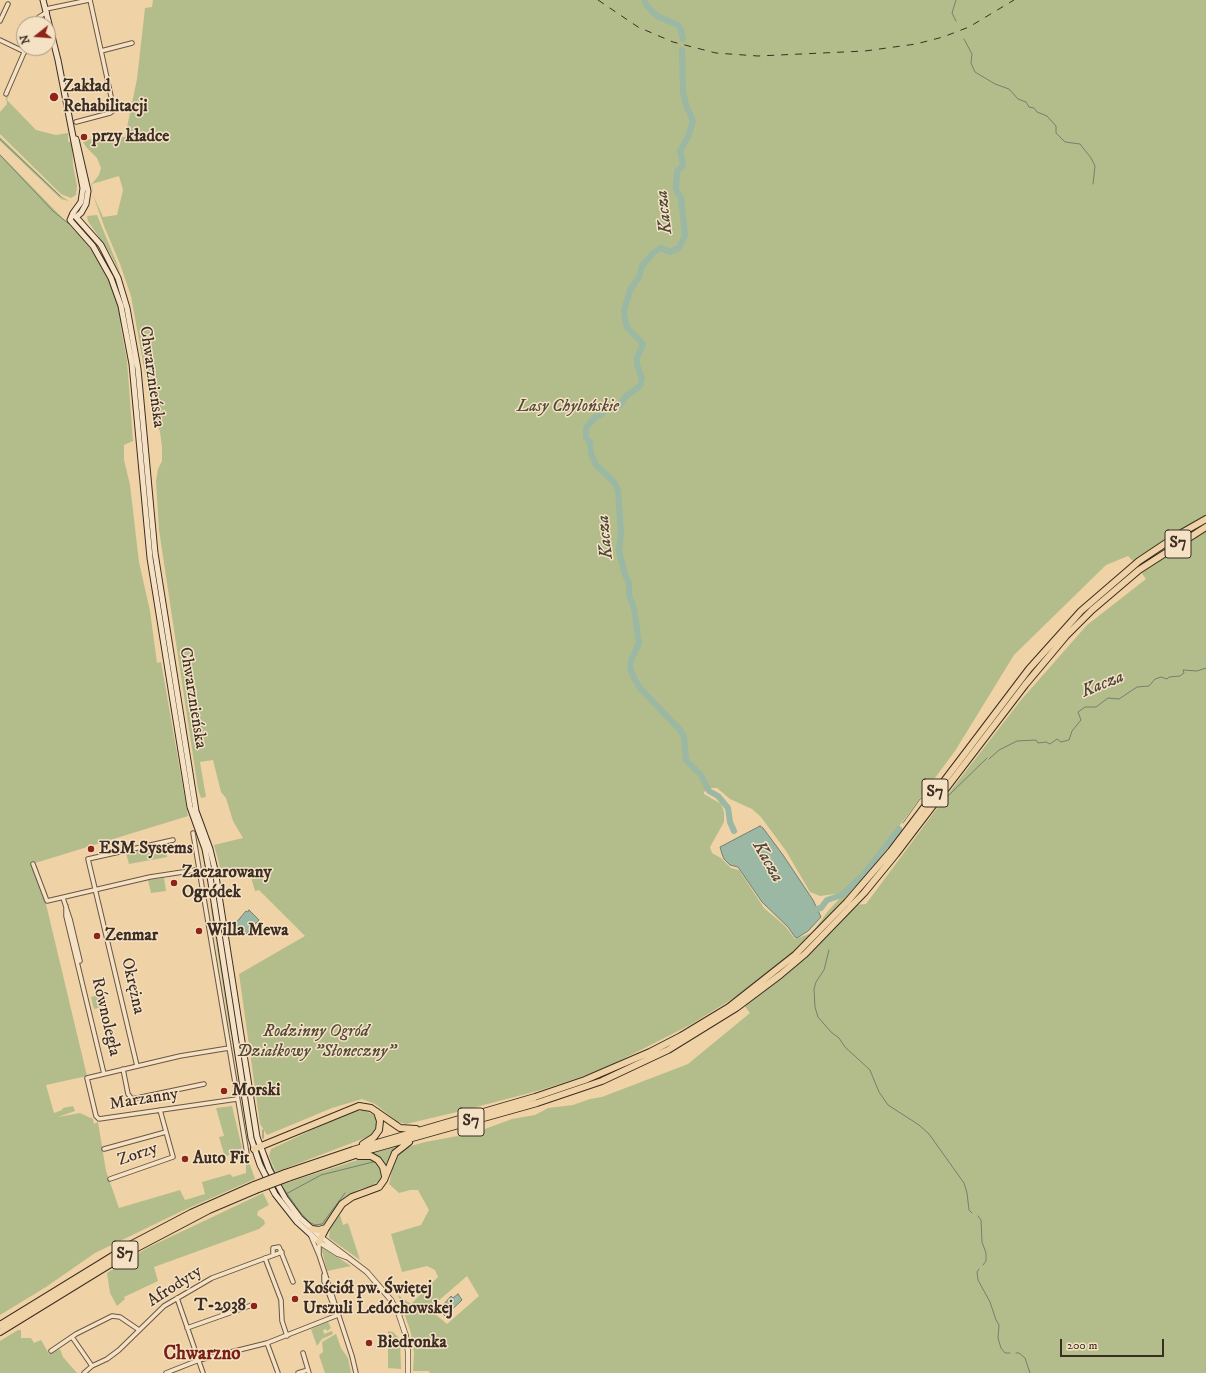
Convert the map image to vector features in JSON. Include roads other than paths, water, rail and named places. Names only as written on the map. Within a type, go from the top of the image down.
[{"type":"highway","name":"S7","points":[[0,1325],[139,1240],[196,1210],[286,1175],[424,1129],[535,1097],[585,1080],[625,1064],[713,1017],[776,972],[827,924],[866,880],[1029,670],[1067,626],[1106,588],[1138,561],[1206,519]]},
{"type":"highway","name":"S7","points":[[352,1153],[537,1103],[607,1078],[686,1040],[731,1012],[768,985],[818,941],[877,877],[1025,685],[1066,636],[1097,605],[1139,570],[1206,527]]},
{"type":"highway","points":[[257,1148],[356,1106],[368,1106],[400,1128],[424,1129]]},
{"type":"highway","points":[[352,1153],[377,1134],[380,1121],[377,1112]]},
{"type":"highway","points":[[320,1239],[338,1209],[347,1200],[376,1189],[382,1183],[392,1157],[398,1148],[419,1136]]},
{"type":"highway","points":[[352,1153],[375,1157],[383,1167],[385,1176]]},
{"type":"highway","name":"S7","points":[[0,1332],[74,1285],[155,1238],[255,1187]]},
{"type":"highway","points":[[310,1231],[326,1228]]},
{"type":"main road","name":"Chwarznieńska","points":[[43,0],[47,11],[72,127],[83,194],[81,202],[70,220],[89,241],[102,260],[119,300],[132,364],[143,444],[150,558],[190,807],[212,870],[245,1107],[263,1172],[275,1194],[291,1215],[320,1239]]},
{"type":"street","points":[[39,16],[47,11],[89,0],[113,111],[76,122]]},
{"type":"street","points":[[0,21],[8,4]]},
{"type":"street","points":[[0,40],[16,46]]},
{"type":"street","points":[[101,51],[132,43]]},
{"type":"street","points":[[6,94],[23,56]]},
{"type":"street","points":[[193,833],[247,1154]]},
{"type":"street","name":"Okrężna","points":[[137,1066],[96,889],[88,861],[90,857],[173,840]]},
{"type":"street","points":[[33,864],[47,901],[150,877],[196,870],[200,872],[212,870]]},
{"type":"street","name":"Równoległa","points":[[63,898],[104,1074]]},
{"type":"street","points":[[104,1074],[229,1048]]},
{"type":"street","points":[[123,1069],[129,1095],[132,1099],[204,1084]]},
{"type":"street","name":"Marzanny","points":[[104,1074],[88,1078],[98,1119],[238,1099]]},
{"type":"street","name":"Zorzy","points":[[110,1179],[173,1157],[160,1110]]},
{"type":"street","points":[[104,1149],[166,1132]]},
{"type":"street","name":"Chwarznieńska","points":[[310,1231],[352,1356],[356,1373]]},
{"type":"street","name":"Chwarznieńska","points":[[319,1255],[320,1239]]},
{"type":"street","name":"Chwarznieńska","points":[[320,1239],[338,1254],[347,1258],[375,1280],[395,1307],[407,1343],[408,1373]]},
{"type":"street","name":"Afrodyty","points":[[84,1373],[92,1366],[115,1353],[160,1308],[216,1276],[265,1258],[274,1255],[282,1252],[279,1247],[275,1246],[272,1250],[274,1255]]},
{"type":"street","points":[[282,1252],[292,1282]]},
{"type":"street","points":[[265,1258],[281,1300],[282,1321],[287,1336]]},
{"type":"street","points":[[177,1298],[203,1373]]},
{"type":"street","points":[[188,1328],[252,1304]]},
{"type":"street","points":[[166,1373],[199,1360],[267,1343],[338,1315]]},
{"type":"street","points":[[51,1351],[72,1337],[112,1316],[120,1317],[139,1330]]},
{"type":"street","points":[[72,1337],[92,1366]]},
{"type":"street","points":[[267,1343],[278,1373]]},
{"type":"street","points":[[298,1373],[308,1371],[302,1353]]},
{"type":"water","points":[[760,826],[783,855],[813,900],[821,917],[808,931],[797,938],[788,927],[762,902],[738,867],[730,865],[724,859],[722,854],[720,847]]},
{"type":"water","points":[[249,910],[259,920],[246,934],[235,924],[246,911],[248,912]]},
{"type":"water","points":[[458,1294],[462,1300],[445,1316],[439,1310],[451,1296],[453,1298]]},
{"type":"waterway","name":"Kacza","points":[[644,0],[647,6],[657,16],[678,25],[683,39]]},
{"type":"waterway","points":[[956,0],[952,13],[956,21]]},
{"type":"waterway","points":[[964,39],[972,54],[971,63],[975,72],[995,84],[1009,89],[1018,99],[1026,102],[1029,107],[1034,108],[1037,112],[1047,116],[1056,126],[1056,133],[1065,142],[1080,144],[1091,158],[1095,166],[1093,184]]},
{"type":"waterway","name":"Kacza","points":[[634,654],[639,643],[634,608],[629,595],[629,583],[625,575],[619,551],[621,532],[618,490],[614,482],[596,465],[591,454],[590,442],[586,437],[586,428],[595,417],[601,415],[606,406],[620,405],[626,396],[640,386],[642,378],[637,365],[637,358],[643,344],[627,327],[624,311],[630,290],[639,277],[642,266],[654,252],[661,248],[670,252],[679,248],[685,235],[681,198],[676,189],[677,171],[682,167],[683,163],[680,151],[688,137],[693,121],[686,105],[683,92],[682,50]]},
{"type":"waterway","points":[[0,139],[60,196]]},
{"type":"waterway","points":[[0,155],[53,211],[69,224]]},
{"type":"waterway","name":"Kacza","points":[[632,657],[630,668],[635,680],[640,688],[680,730],[684,737],[686,760],[701,775],[709,791],[718,796],[728,808],[730,822],[734,831]]},
{"type":"waterway","name":"Kacza","points":[[989,759],[999,750],[1017,741],[1036,740],[1038,743],[1046,742],[1050,744],[1057,739],[1061,742],[1069,740],[1072,731],[1081,720],[1078,712],[1085,707],[1096,707],[1108,698],[1119,699],[1137,687],[1149,686],[1155,679],[1161,677],[1167,679],[1169,677],[1180,676],[1184,673],[1183,670],[1197,671],[1206,668]]},
{"type":"waterway","name":"Kacza","points":[[948,796],[987,758]]},
{"type":"waterway","name":"Kacza","points":[[903,823],[920,799],[930,793]]},
{"type":"waterway","name":"Kacza","points":[[812,910],[821,908],[827,900],[842,895],[864,874],[899,829]]},
{"type":"waterway","points":[[829,950],[824,970],[816,982],[814,989],[815,1007],[818,1017],[831,1032],[839,1038],[845,1047],[870,1070],[879,1092],[888,1105],[919,1125],[929,1134],[964,1183],[969,1210],[972,1213]]},
{"type":"waterway","points":[[263,1130],[263,1138]]},
{"type":"waterway","points":[[266,1153],[275,1173]]},
{"type":"waterway","points":[[286,1194],[321,1175],[373,1162]]},
{"type":"waterway","points":[[283,1188],[300,1212],[309,1222],[315,1225],[322,1224],[345,1193]]},
{"type":"waterway","points":[[978,1216],[981,1220],[982,1242],[986,1253],[986,1261],[983,1265]]},
{"type":"waterway","points":[[979,1269],[977,1272],[978,1280],[990,1302],[999,1325],[998,1338],[1001,1348],[1005,1353],[1010,1353]]},
{"type":"waterway","points":[[1016,1353],[1019,1353],[1025,1358],[1030,1373]]},
{"type":"railway","points":[[598,0],[638,27],[673,42],[716,53],[758,56],[865,51],[916,44],[943,37],[969,27],[1014,0]]},
{"type":"place","name":"Zakład Rehabilitacji","points":[[54,97]]},
{"type":"place","name":"przy kładce","points":[[84,137]]},
{"type":"place","name":"ESM Systems","points":[[91,849]]},
{"type":"place","name":"Zaczarowany Ogródek","points":[[174,883]]},
{"type":"place","name":"Willa Mewa","points":[[199,931]]},
{"type":"place","name":"Zenmar","points":[[97,936]]},
{"type":"place","name":"Morski","points":[[224,1091]]},
{"type":"place","name":"Auto Fit","points":[[185,1159]]},
{"type":"place","name":"Kościół pw. Świętej Urszuli Ledóchowskej","points":[[295,1299]]},
{"type":"place","name":"T-2938","points":[[254,1306]]},
{"type":"place","name":"Biedronka","points":[[369,1343]]},
{"type":"district","name":"Chwarzno","points":[[202,1355]]},
{"type":"park label","name":"Lasy Chylońskie","points":[[568,407]]},
{"type":"park label","name":"Rodzinny Ogród Działkowy \"Słoneczny\"","points":[[316,1042]]}]
